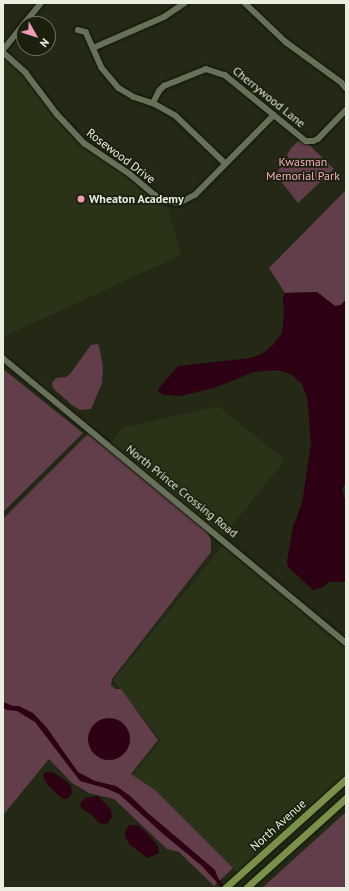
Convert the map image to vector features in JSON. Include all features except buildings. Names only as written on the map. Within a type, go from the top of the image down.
[{"type":"main road","name":"North Avenue","points":[[227,886],[346,779]]},
{"type":"main road","points":[[246,888],[346,798]]},
{"type":"street","points":[[30,16],[41,3]]},
{"type":"street","points":[[93,48],[164,17],[185,3]]},
{"type":"street","points":[[245,3],[286,42],[341,82],[346,88]]},
{"type":"street","points":[[78,30],[86,32],[105,72],[119,88],[134,97],[153,103],[181,120],[226,164]]},
{"type":"street","points":[[3,51],[16,34]]},
{"type":"street","name":"Rosewood Drive","points":[[3,51],[26,73],[56,114],[77,136],[99,155],[130,174],[162,200],[179,203],[191,198],[274,115]]},
{"type":"street","name":"Cherrywood Lane","points":[[153,103],[159,91],[164,86],[206,69],[225,75],[304,140],[312,142],[318,139],[346,110]]},
{"type":"street","name":"North Prince Crossing Road","points":[[3,358],[346,642]]},
{"type":"shaded area","name":"Wheaton Academy","points":[[3,54],[16,64],[86,147],[122,170],[167,204],[181,255],[3,337]]},
{"type":"shaded area","points":[[317,292],[335,306],[341,305],[346,299],[346,482],[342,490],[346,502],[346,582],[329,582],[323,587],[313,590],[288,567],[287,561],[293,527],[302,503],[311,443],[307,397],[302,384],[291,374],[276,370],[254,372],[214,388],[180,396],[164,395],[158,391],[158,389],[178,366],[251,358],[263,353],[273,345],[282,333],[284,317],[283,297],[285,293]]},
{"type":"shaded area","points":[[218,406],[285,460],[223,537],[110,444],[122,428]]},
{"type":"shaded area","points":[[225,543],[346,644],[346,777],[238,873],[155,790],[133,775],[161,740],[113,680]]},
{"type":"shaded area","points":[[3,702],[13,706],[19,706],[33,713],[47,728],[78,772],[95,781],[116,786],[129,795],[215,870],[218,878],[226,888],[222,888],[202,866],[162,833],[119,794],[105,788],[80,781],[35,722],[17,711],[3,708]]},
{"type":"shaded area","points":[[105,718],[113,718],[121,721],[127,727],[130,739],[127,751],[121,757],[113,760],[105,760],[97,757],[91,751],[88,743],[88,735],[91,727],[97,721]]},
{"type":"shaded area","points":[[45,772],[53,772],[71,785],[72,793],[68,798],[64,799],[59,796],[47,784],[43,776]]},
{"type":"shaded area","points":[[98,796],[111,809],[112,817],[108,823],[99,823],[91,814],[81,808],[80,804],[85,798]]},
{"type":"shaded area","points":[[129,825],[137,825],[144,830],[158,846],[159,853],[148,858],[130,845],[125,837],[125,832]]},
{"type":"green space","name":"Kwasman Memorial Park","points":[[302,138],[334,169],[298,203],[276,175],[291,148]]},
{"type":"green space","points":[[346,190],[346,299],[341,305],[335,306],[317,292],[285,293],[269,268]]},
{"type":"green space","points":[[97,344],[99,346],[103,367],[102,383],[91,409],[80,410],[53,388],[52,383],[56,378],[66,377],[70,374],[91,345]]},
{"type":"green space","points":[[3,369],[83,433],[3,512]]},
{"type":"green space","points":[[88,434],[206,529],[211,540],[211,552],[112,679],[111,685],[115,689],[121,689],[158,740],[131,774],[155,790],[233,868],[214,886],[179,852],[167,849],[114,799],[89,793],[72,783],[49,759],[3,815],[3,519]]},
{"type":"green space","points":[[346,812],[346,888],[262,888]]},
{"type":"place","name":"Wheaton Academy","points":[[81,199]]}]
